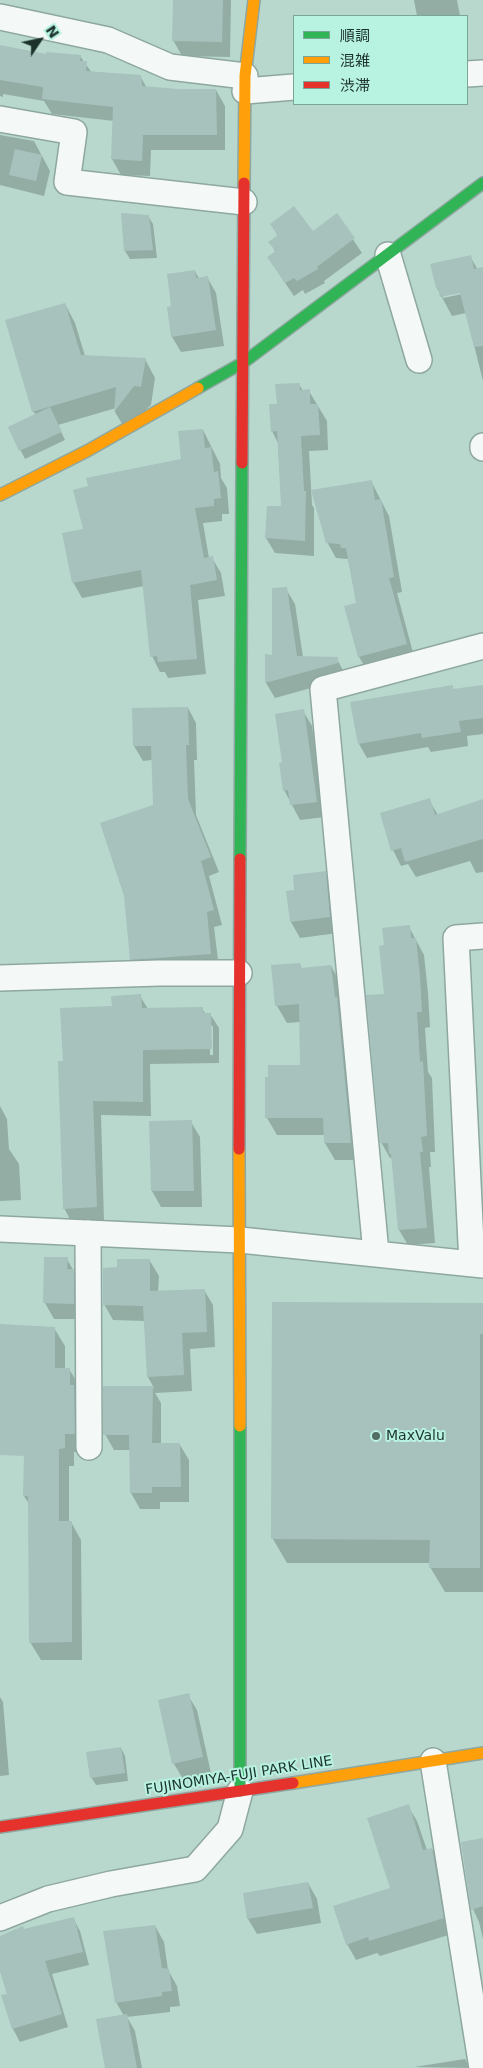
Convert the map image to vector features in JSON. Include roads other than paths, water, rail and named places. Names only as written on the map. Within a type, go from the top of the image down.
[{"type":"street","points":[[0,1918],[48,1899],[111,1884],[194,1869],[230,1829],[240,1791],[240,973],[244,202],[245,83],[254,0]]},
{"type":"street","points":[[0,17],[108,40],[170,67],[245,83],[293,87]]},
{"type":"street","points":[[468,74],[483,73]]},
{"type":"street","points":[[0,119],[74,132],[67,182],[244,202]]},
{"type":"street","points":[[0,496],[87,451],[244,362],[483,183]]},
{"type":"street","points":[[388,255],[419,360]]},
{"type":"street","points":[[376,1253],[323,688],[483,646]]},
{"type":"street","points":[[0,1229],[240,1240],[478,1264],[456,938],[483,936]]},
{"type":"street","points":[[0,978],[240,973]]},
{"type":"street","points":[[88,1233],[89,1447]]},
{"type":"street","name":"FUJINOMIYA-FUJI PARK LINE","points":[[0,1826],[483,1753]]},
{"type":"street","points":[[433,1761],[482,2068]]},
{"type":"place","name":"MaxValu","points":[[376,1436]]}]
